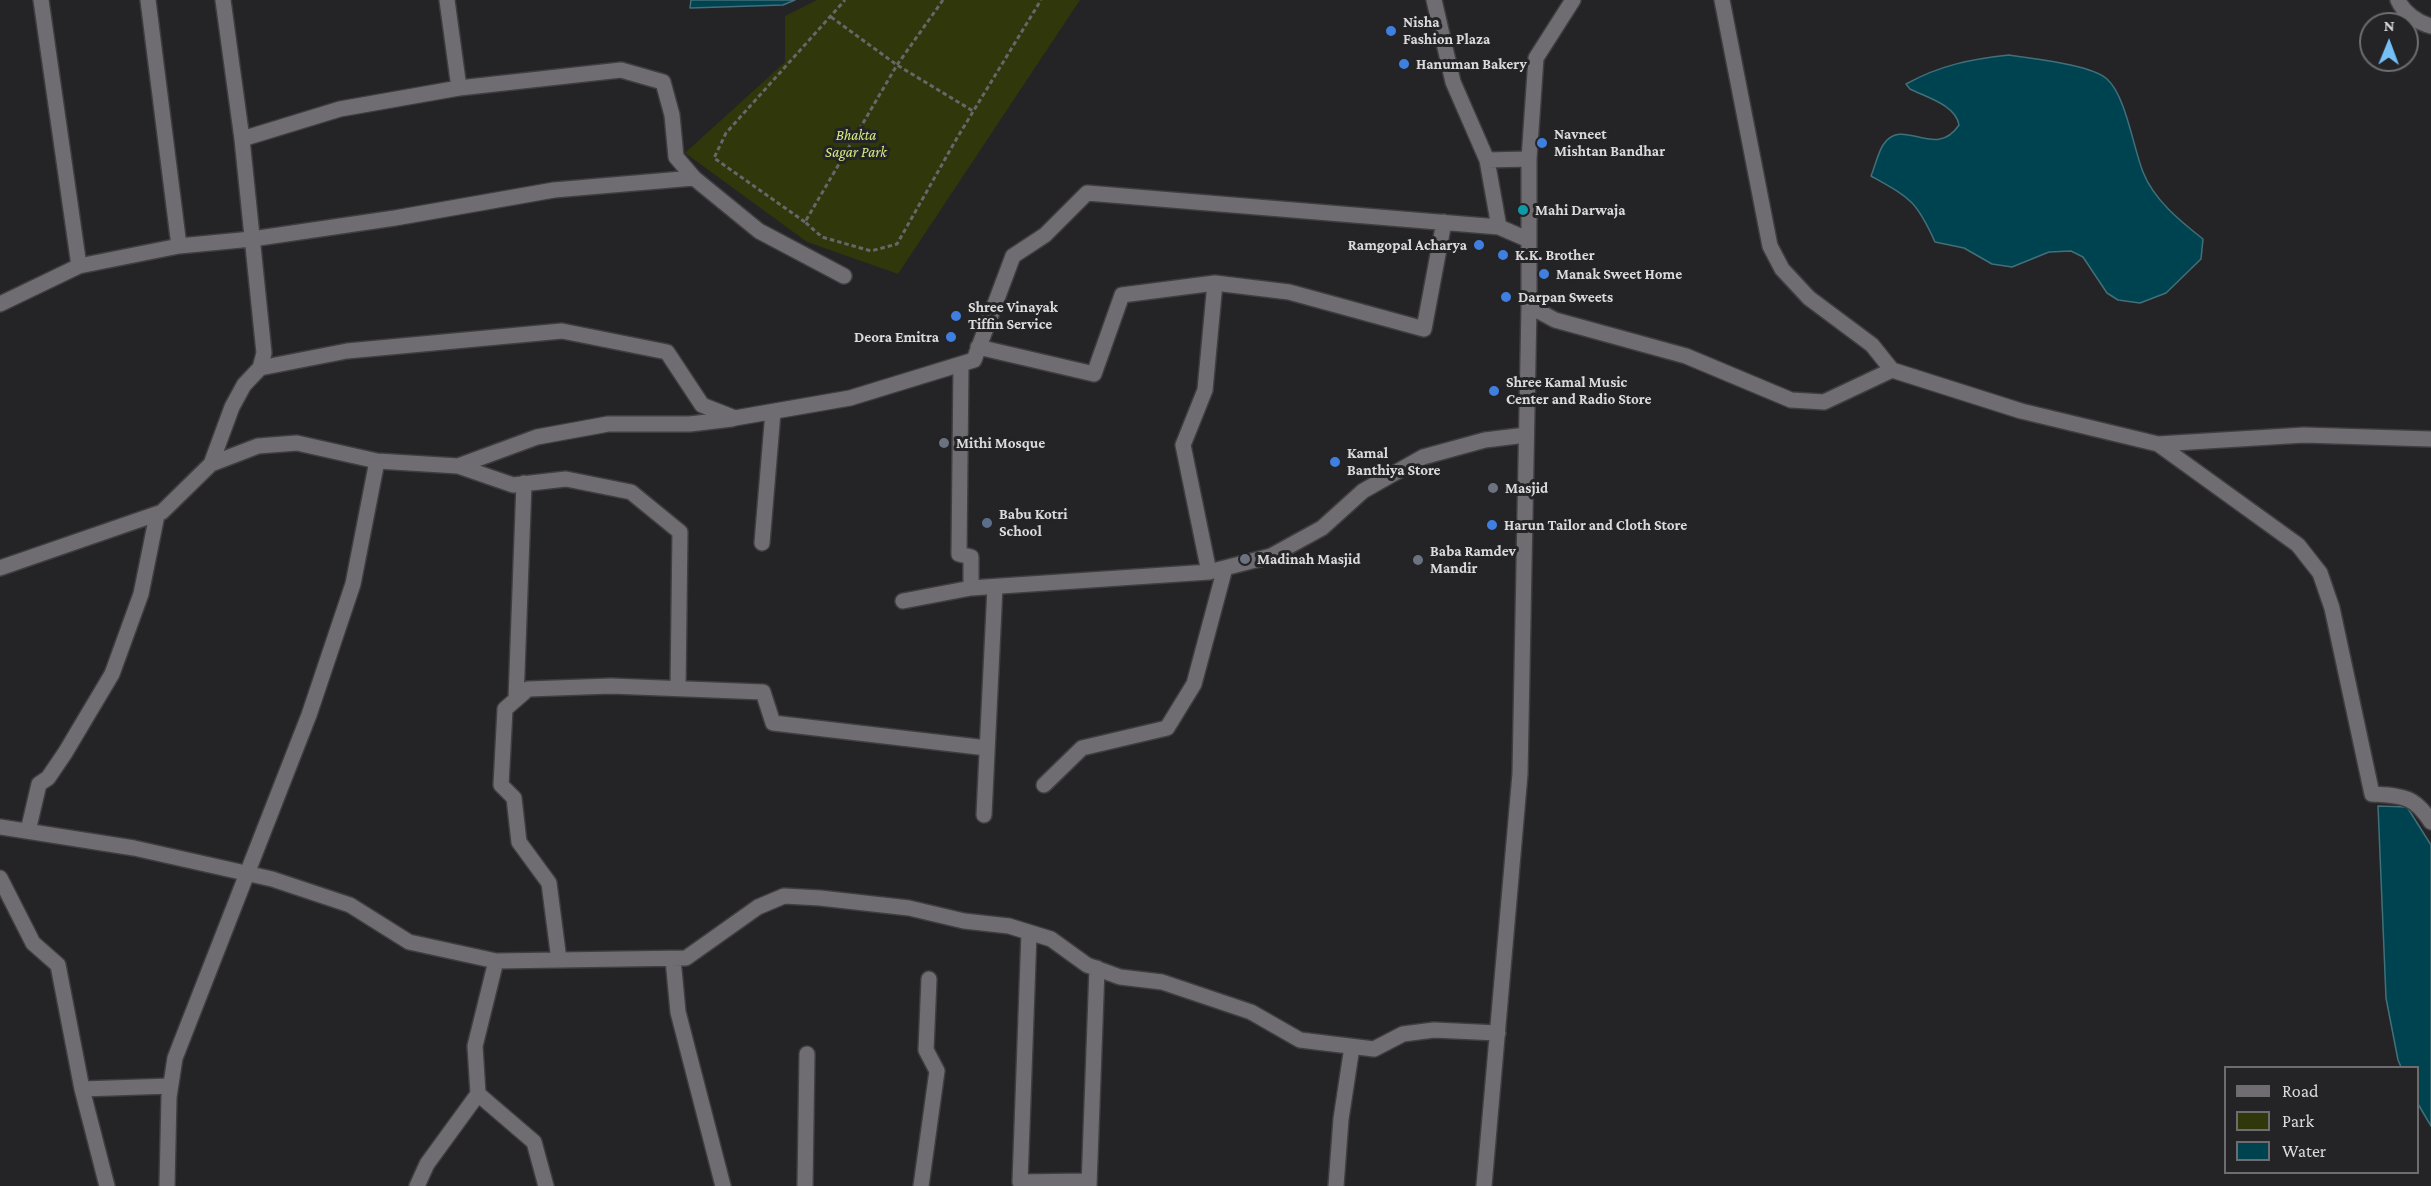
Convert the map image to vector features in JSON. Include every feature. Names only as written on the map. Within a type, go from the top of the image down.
[{"type":"street","points":[[41,0],[79,266]]},
{"type":"street","points":[[148,0],[179,246]]},
{"type":"street","points":[[447,0],[459,88]]},
{"type":"street","points":[[1434,0],[1453,82],[1486,160],[1499,227]]},
{"type":"street","points":[[1484,1186],[1520,774],[1529,306],[1528,159],[1536,58],[1573,0]]},
{"type":"street","points":[[1722,0],[1770,246],[1782,269],[1809,298],[1872,345],[1892,370],[2021,411],[2158,444],[2304,435],[2431,439]]},
{"type":"street","points":[[2398,0],[2401,7],[2422,24],[2431,26]]},
{"type":"street","points":[[0,568],[157,515],[190,487],[211,464],[232,407],[244,386],[261,368],[264,353],[228,4]]},
{"type":"street","points":[[242,140],[340,108],[459,88],[621,70],[663,82],[672,115],[676,157],[694,178],[759,231],[844,276]]},
{"type":"street","points":[[1486,160],[1528,159]]},
{"type":"street","points":[[0,304],[79,266],[179,246],[252,239],[554,190],[694,178]]},
{"type":"street","points":[[458,466],[537,437],[608,424],[690,424],[773,412],[850,398],[974,360],[1013,256],[1045,235],[1087,193],[1499,227],[1529,240]]},
{"type":"street","points":[[978,347],[1094,374],[1122,295],[1215,284],[1289,292],[1424,329],[1444,222]]},
{"type":"street","points":[[1209,572],[1183,446],[1205,390],[1215,284]]},
{"type":"street","points":[[1529,306],[1555,320],[1686,357],[1791,400],[1824,402],[1892,370]]},
{"type":"street","points":[[261,368],[346,351],[562,331],[668,352],[702,405],[735,418]]},
{"type":"street","points":[[961,364],[958,554],[971,557],[971,588]]},
{"type":"street","points":[[762,543],[773,412]]},
{"type":"street","points":[[903,601],[971,588],[1209,572],[1271,556],[1322,528],[1363,491],[1423,457],[1485,440],[1526,435]]},
{"type":"street","points":[[211,464],[258,446],[297,443],[377,461],[458,466],[513,484],[566,479],[631,492],[681,532],[678,688]]},
{"type":"street","points":[[2158,444],[2298,545],[2320,573],[2332,608],[2372,794],[2410,798],[2422,807],[2431,822]]},
{"type":"street","points":[[167,1186],[170,1086],[175,1058],[309,715],[353,584],[377,461]]},
{"type":"street","points":[[516,699],[524,483]]},
{"type":"street","points":[[28,831],[39,784],[48,778],[65,753],[112,674],[141,594],[157,515]]},
{"type":"street","points":[[1044,785],[1082,748],[1167,728],[1194,684],[1225,568]]},
{"type":"street","points":[[984,815],[995,587]]},
{"type":"street","points":[[559,960],[549,883],[519,842],[514,798],[501,785],[505,709],[528,689],[611,686],[763,692],[773,723],[987,748]]},
{"type":"street","points":[[0,826],[134,848],[272,879],[350,905],[410,942],[496,961],[686,958],[758,907],[784,896],[909,908],[964,921],[1009,926],[1051,939],[1097,968],[1120,977],[1162,982],[1251,1012],[1300,1040],[1374,1049],[1403,1034],[1434,1030],[1498,1033]]},
{"type":"street","points":[[0,878],[33,943],[58,965],[82,1089],[107,1186]]},
{"type":"street","points":[[1029,933],[1020,1182],[1089,1183],[1097,968]]},
{"type":"street","points":[[673,959],[678,1012],[723,1186]]},
{"type":"street","points":[[417,1186],[427,1164],[478,1094],[475,1046],[496,961]]},
{"type":"street","points":[[921,1186],[937,1071],[926,1050],[928,979]]},
{"type":"street","points":[[1336,1186],[1341,1119],[1352,1047]]},
{"type":"street","points":[[805,1186],[807,1054]]},
{"type":"street","points":[[82,1089],[170,1086]]},
{"type":"street","points":[[478,1094],[534,1142],[546,1186]]},
{"type":"path","points":[[845,0],[726,133],[714,158],[805,222],[822,237],[870,251],[897,244],[1041,0]]},
{"type":"path","points":[[805,222],[897,65],[943,0]]},
{"type":"path","points":[[831,17],[897,65],[974,111]]},
{"type":"green space","name":"Bhakta Sagar Park","points":[[817,0],[1080,0],[898,274],[807,242],[685,153],[785,62],[785,16]]},
{"type":"water","points":[[691,0],[795,0],[783,5],[690,8]]},
{"type":"water","points":[[2009,55],[2088,69],[2107,79],[2114,87],[2124,109],[2139,162],[2148,182],[2168,209],[2203,239],[2201,259],[2166,293],[2140,303],[2118,300],[2107,293],[2083,257],[2071,251],[2049,252],[2012,267],[1992,264],[1964,248],[1935,242],[1917,208],[1903,195],[1871,176],[1881,148],[1891,137],[1900,134],[1940,139],[1950,135],[1959,125],[1957,118],[1946,107],[1910,89],[1906,84],[1931,72],[1956,64]]},
{"type":"water","points":[[2378,806],[2407,807],[2431,845],[2431,1126],[2419,1106],[2419,1066],[2401,1066],[2398,1060],[2386,998]]},
{"type":"place","name":"Nisha Fashion Plaza","points":[[1391,31]]},
{"type":"place","name":"Hanuman Bakery","points":[[1404,64]]},
{"type":"place","name":"Navneet Mishtan Bandhar","points":[[1542,143]]},
{"type":"place","name":"Mahi Darwaja","points":[[1523,210]]},
{"type":"place","name":"Ramgopal Acharya","points":[[1479,245]]},
{"type":"place","name":"K.K. Brother","points":[[1503,255]]},
{"type":"place","name":"Manak Sweet Home","points":[[1544,274]]},
{"type":"place","name":"Darpan Sweets","points":[[1506,297]]},
{"type":"place","name":"Shree Vinayak Tiffin Service","points":[[956,316]]},
{"type":"place","name":"Deora Emitra","points":[[951,337]]},
{"type":"place","name":"Shree Kamal Music Center and Radio Store","points":[[1494,391]]},
{"type":"place","name":"Mithi Mosque","points":[[944,443]]},
{"type":"place","name":"Kamal Banthiya Store","points":[[1335,462]]},
{"type":"place","name":"Masjid","points":[[1493,488]]},
{"type":"place","name":"Babu Kotri School","points":[[987,523]]},
{"type":"place","name":"Harun Tailor and Cloth Store","points":[[1492,525]]},
{"type":"place","name":"Madinah Masjid","points":[[1245,559]]},
{"type":"place","name":"Baba Ramdev Mandir","points":[[1418,560]]}]
